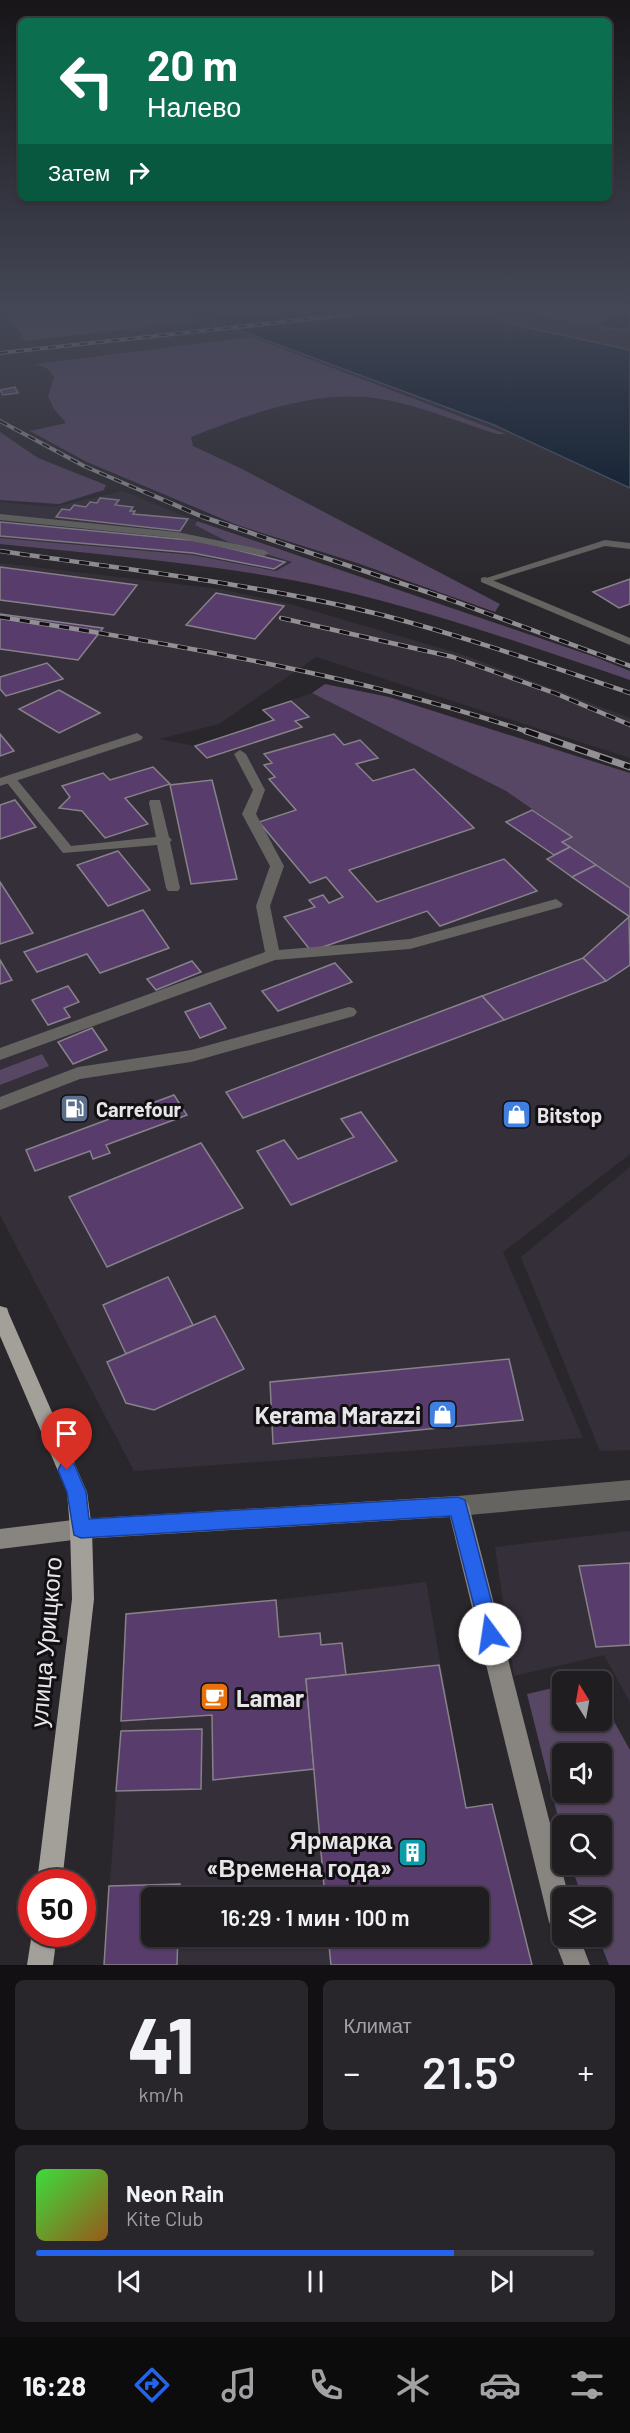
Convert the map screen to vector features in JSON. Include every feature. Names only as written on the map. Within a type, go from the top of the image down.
[{"type":"main road","name":"улица Урицкого","points":[[0,1314],[77,1492],[81,1529],[82,1599],[51,1869]]},
{"type":"main road","points":[[0,1539],[81,1529],[458,1506],[553,1887]]},
{"type":"main road","points":[[40,1965],[42,1947]]},
{"type":"main road","points":[[570,1947],[577,1965]]},
{"type":"street","points":[[0,517],[177,536],[264,553]]},
{"type":"street","points":[[630,546],[606,543],[485,580],[630,642]]},
{"type":"street","points":[[137,737],[5,780],[68,850],[165,840]]},
{"type":"street","points":[[240,754],[259,790],[249,814],[277,866],[262,906],[273,955]]},
{"type":"street","points":[[155,803],[165,840],[173,888]]},
{"type":"street","points":[[0,1054],[273,955],[410,944],[556,904]]},
{"type":"street","points":[[0,1104],[78,1073],[191,1056],[349,1012]]},
{"type":"street","points":[[458,1506],[630,1490]]},
{"type":"shaded area","points":[[50,401],[309,401],[262,411],[191,437],[193,446],[240,468],[500,604],[495,612],[357,563],[237,525],[87,462],[30,431],[66,423]]},
{"type":"shaded area","points":[[390,401],[419,401],[506,434],[497,434]]},
{"type":"shaded area","points":[[0,432],[38,458],[106,485],[104,490],[59,504],[0,500]]},
{"type":"shaded area","points":[[123,491],[197,521],[195,524],[228,542],[293,562],[276,571],[193,555],[0,538],[0,502],[53,507]]},
{"type":"shaded area","points":[[197,521],[595,657],[630,671],[630,680],[446,619],[372,598],[293,580],[210,567],[0,544],[0,538],[193,555],[276,571],[292,562],[228,542],[195,525]]},
{"type":"shaded area","points":[[0,563],[220,589],[290,604],[464,655],[630,718],[630,758],[316,657],[219,724],[159,739],[195,746],[273,720],[263,710],[312,693],[506,791],[572,837],[563,842],[630,888],[630,1154],[503,1252],[583,1438],[134,1471],[0,1215]]},
{"type":"shaded area","points":[[325,684],[389,697],[630,773],[630,888],[562,842],[571,836],[506,791],[312,693]]},
{"type":"shaded area","points":[[42,1054],[49,1066],[0,1085],[0,1070]]},
{"type":"shaded area","points":[[630,1167],[630,1450],[600,1451],[521,1257]]},
{"type":"shaded area","points":[[630,1531],[630,1702],[604,1655],[514,1676],[495,1547]]},
{"type":"shaded area","points":[[426,1582],[466,1808],[492,1804],[532,1965],[104,1965],[121,1731],[126,1614],[276,1600]]},
{"type":"shaded area","points":[[552,1688],[552,1731],[612,1731],[612,1718],[630,1750],[630,1965],[609,1965],[602,1947],[612,1947],[612,1887],[579,1887],[574,1875],[612,1875],[612,1815],[557,1815],[554,1803],[612,1803],[612,1743],[552,1743],[552,1793],[527,1694]]},
{"type":"water","points":[[429,401],[630,401],[630,488],[494,425]]},
{"type":"building","points":[[100,498],[119,500],[115,505],[133,507],[130,511],[135,511],[133,514],[188,519],[180,531],[56,517],[62,509],[70,510],[74,505],[86,507],[90,502],[97,503]]},
{"type":"building","points":[[0,522],[200,541],[285,562],[274,569],[193,553],[0,536]]},
{"type":"building","points":[[0,567],[137,585],[114,615],[0,600]]},
{"type":"building","points":[[630,579],[630,604],[619,608],[593,592]]},
{"type":"building","points":[[216,593],[284,606],[255,639],[186,625]]},
{"type":"building","points":[[0,614],[103,628],[78,660],[0,649]]},
{"type":"building","points":[[47,663],[63,679],[6,696],[0,689],[0,677]]},
{"type":"building","points":[[59,690],[100,713],[59,733],[19,709]]},
{"type":"building","points":[[291,701],[309,717],[295,721],[302,727],[207,758],[195,746],[274,720],[263,710]]},
{"type":"building","points":[[0,734],[14,751],[0,756]]},
{"type":"building","points":[[334,734],[344,745],[360,740],[378,758],[356,764],[373,781],[414,769],[474,828],[349,870],[377,902],[504,859],[537,891],[440,926],[427,911],[311,951],[284,917],[315,907],[309,900],[323,895],[329,903],[343,897],[326,877],[310,883],[259,822],[296,810],[269,779],[275,777],[264,765],[272,763],[264,754]]},
{"type":"building","points":[[153,767],[170,784],[125,798],[148,824],[105,838],[82,811],[59,808],[70,797],[62,786],[103,773],[110,780]]},
{"type":"building","points":[[212,780],[237,879],[191,884],[170,785]]},
{"type":"building","points":[[15,800],[36,827],[0,839],[0,805]]},
{"type":"building","points":[[532,810],[572,837],[562,842],[570,847],[554,855],[506,822]]},
{"type":"building","points":[[570,847],[596,865],[572,877],[547,859]]},
{"type":"building","points":[[118,851],[150,890],[108,906],[77,865]]},
{"type":"building","points":[[596,865],[630,888],[630,917],[572,877]]},
{"type":"building","points":[[0,882],[33,933],[0,944]]},
{"type":"building","points":[[143,910],[169,948],[100,973],[87,954],[37,972],[24,952]]},
{"type":"building","points":[[629,917],[630,965],[606,981],[583,958]]},
{"type":"building","points":[[583,958],[606,981],[504,1020],[482,996]]},
{"type":"building","points":[[0,960],[12,980],[0,984]]},
{"type":"building","points":[[192,961],[201,972],[156,990],[147,979]]},
{"type":"building","points":[[335,963],[352,982],[278,1011],[262,991]]},
{"type":"building","points":[[68,986],[79,1002],[64,1008],[70,1017],[48,1025],[32,1000]]},
{"type":"building","points":[[482,996],[504,1020],[243,1118],[226,1092]]},
{"type":"building","points":[[210,1003],[226,1028],[200,1038],[185,1012]]},
{"type":"building","points":[[92,1028],[107,1050],[73,1064],[58,1042]]},
{"type":"building","points":[[174,1095],[187,1115],[106,1145],[110,1153],[93,1159],[90,1151],[35,1171],[26,1150]]},
{"type":"building","points":[[361,1112],[397,1161],[291,1205],[257,1151],[284,1140],[298,1159],[354,1137],[341,1119]]},
{"type":"building","points":[[201,1143],[243,1208],[107,1267],[69,1197]]},
{"type":"building","points":[[168,1277],[193,1325],[126,1354],[103,1305]]},
{"type":"building","points":[[215,1316],[244,1369],[154,1410],[126,1403],[107,1362]]},
{"type":"building","points":[[509,1359],[523,1420],[273,1444],[270,1382]]},
{"type":"building","points":[[630,1563],[630,1645],[596,1647],[579,1566]]},
{"type":"building","name":"Lamar","points":[[276,1600],[279,1637],[320,1633],[321,1645],[342,1643],[346,1675],[306,1679],[314,1769],[213,1780],[212,1715],[121,1721],[126,1614]]},
{"type":"building","name":"Ярмарка «Времена года»","points":[[439,1665],[466,1808],[492,1804],[532,1965],[331,1965],[329,1947],[489,1947],[489,1887],[324,1887],[306,1679]]},
{"type":"building","points":[[202,1729],[201,1789],[116,1791],[121,1731]]},
{"type":"building","points":[[180,1884],[180,1887],[141,1887],[141,1947],[178,1947],[177,1965],[104,1965],[109,1886]]},
{"type":"railway","points":[[0,421],[84,466],[149,494]]},
{"type":"railway","points":[[145,492],[203,517],[448,599],[630,666]]},
{"type":"railway","points":[[0,551],[243,586],[339,605],[448,634],[630,693]]},
{"type":"railway","points":[[0,617],[201,651],[335,678],[401,694],[531,733]]},
{"type":"railway","points":[[281,618],[453,657],[557,694],[630,725]]},
{"type":"railway","points":[[526,731],[630,767]]},
{"type":"place","name":"Carrefour","points":[[75,1109]]},
{"type":"place","name":"Bitstop","points":[[516,1115]]},
{"type":"place","name":"Kerama Marazzi","points":[[442,1414]]},
{"type":"place","name":"Lamar","points":[[215,1697]]},
{"type":"place","name":"Ярмарка «Времена года»","points":[[413,1853]]},
{"type":"route","points":[[67,1470],[77,1492],[81,1529],[458,1506],[490,1634]]}]
